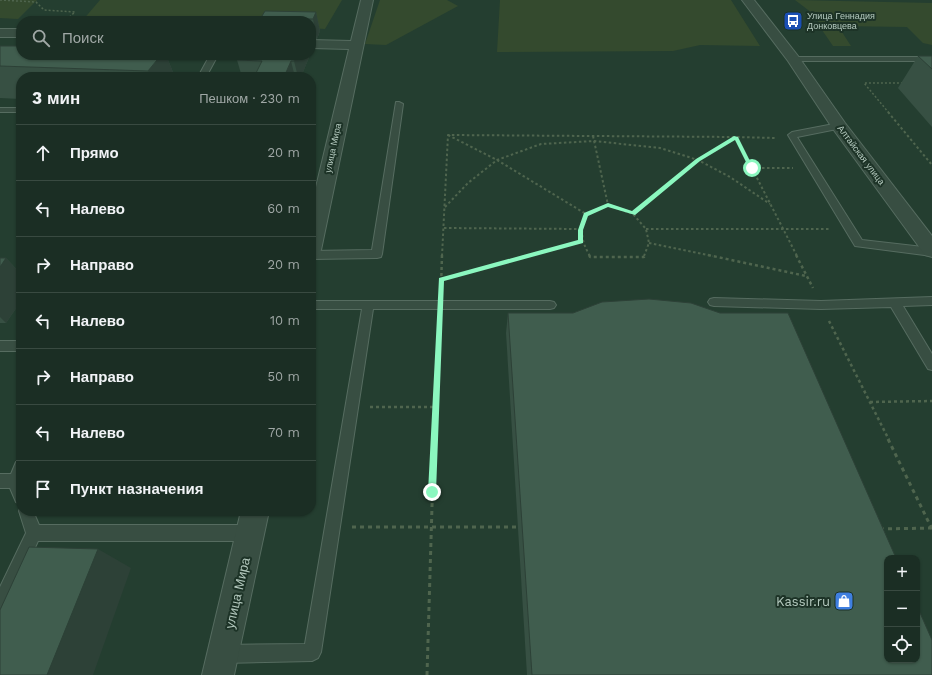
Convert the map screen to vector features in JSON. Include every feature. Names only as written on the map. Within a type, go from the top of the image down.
[{"type":"street","name":"улица Мира","points":[[316,227],[355,45],[367,0]]},
{"type":"street","name":"Алтайская улица","points":[[748,0],[932,251]]},
{"type":"street","points":[[0,33],[16,33]]},
{"type":"street","points":[[316,44],[355,45]]},
{"type":"street","name":"улица Мира","points":[[220,665],[253,522]]},
{"type":"lane","points":[[205,72],[211,60]]},
{"type":"lane","points":[[793,60],[930,61]]},
{"type":"lane","points":[[316,255],[377,254],[399,104]]},
{"type":"lane","points":[[0,110],[16,110]]},
{"type":"lane","points":[[839,126],[792,134],[858,243],[932,251]]},
{"type":"lane","points":[[714,302],[821,304],[932,301]]},
{"type":"lane","points":[[894,302],[932,365]]},
{"type":"lane","points":[[316,305],[550,305]]},
{"type":"lane","points":[[220,665],[312,652],[368,305]]},
{"type":"lane","points":[[0,346],[16,346]]},
{"type":"lane","points":[[0,481],[16,481]]},
{"type":"lane","points":[[0,605],[34,533],[28,516]]},
{"type":"lane","points":[[34,533],[253,522]]},
{"type":"path","points":[[0,0],[36,2],[44,10],[75,12],[71,16]]},
{"type":"path","points":[[903,83],[864,83],[932,165]]},
{"type":"path","points":[[448,135],[794,138]]},
{"type":"path","points":[[448,135],[497,160],[586,214]]},
{"type":"path","points":[[427,675],[430,528],[448,135]]},
{"type":"path","points":[[593,136],[608,205]]},
{"type":"path","points":[[633,214],[698,160],[736,137]]},
{"type":"path","points":[[736,137],[932,528],[877,529]]},
{"type":"path","points":[[445,207],[468,183],[497,160],[541,144],[594,141],[660,148],[698,160],[730,177],[770,205]]},
{"type":"path","points":[[752,168],[813,168]]},
{"type":"path","points":[[608,205],[633,214],[646,229],[650,243],[644,257],[590,257],[581,241],[580,230],[586,214],[608,205]]},
{"type":"path","points":[[444,228],[580,230]]},
{"type":"path","points":[[646,229],[849,229]]},
{"type":"path","points":[[441,280],[581,241]]},
{"type":"path","points":[[650,243],[806,276]]},
{"type":"path","points":[[870,402],[932,401]]},
{"type":"path","points":[[351,407],[436,407]]},
{"type":"path","points":[[332,527],[518,527]]},
{"type":"green space","points":[[0,0],[37,0],[21,16],[16,16],[16,19],[0,18]]},
{"type":"green space","points":[[100,0],[342,0],[325,29],[316,28],[316,16],[86,16]]},
{"type":"green space","points":[[380,0],[447,0],[458,6],[386,45],[365,44]]},
{"type":"green space","points":[[500,0],[731,0],[760,46],[700,45],[673,51],[497,52]]},
{"type":"green space","points":[[795,0],[932,3],[932,45],[923,43],[907,27],[838,26],[851,46],[833,46],[822,30],[816,16]]},
{"type":"building","points":[[265,11],[316,12],[314,16],[262,16]]},
{"type":"building","points":[[0,46],[16,46],[16,60],[157,60],[148,71],[0,66]]},
{"type":"building","points":[[918,56],[932,56],[932,69]]},
{"type":"building","points":[[237,60],[294,60],[291,61],[286,72],[256,72],[262,61]]},
{"type":"building","points":[[0,258],[6,258],[0,267]]},
{"type":"building","points":[[649,299],[691,303],[720,313],[788,313],[895,555],[884,555],[884,663],[920,663],[920,613],[932,640],[932,675],[532,675],[508,313],[573,313],[602,302]]},
{"type":"building","points":[[29,547],[98,549],[47,675],[0,675],[0,610]]},
{"type":"place","name":"Улица Геннадия Донковцева","points":[[793,21]]},
{"type":"place","name":"Kassir.ru","points":[[844,601]]},
{"type":"route","points":[[432,492],[441,280],[581,241],[580,230],[586,214],[608,205],[633,214],[698,160],[736,137],[752,168]]}]
